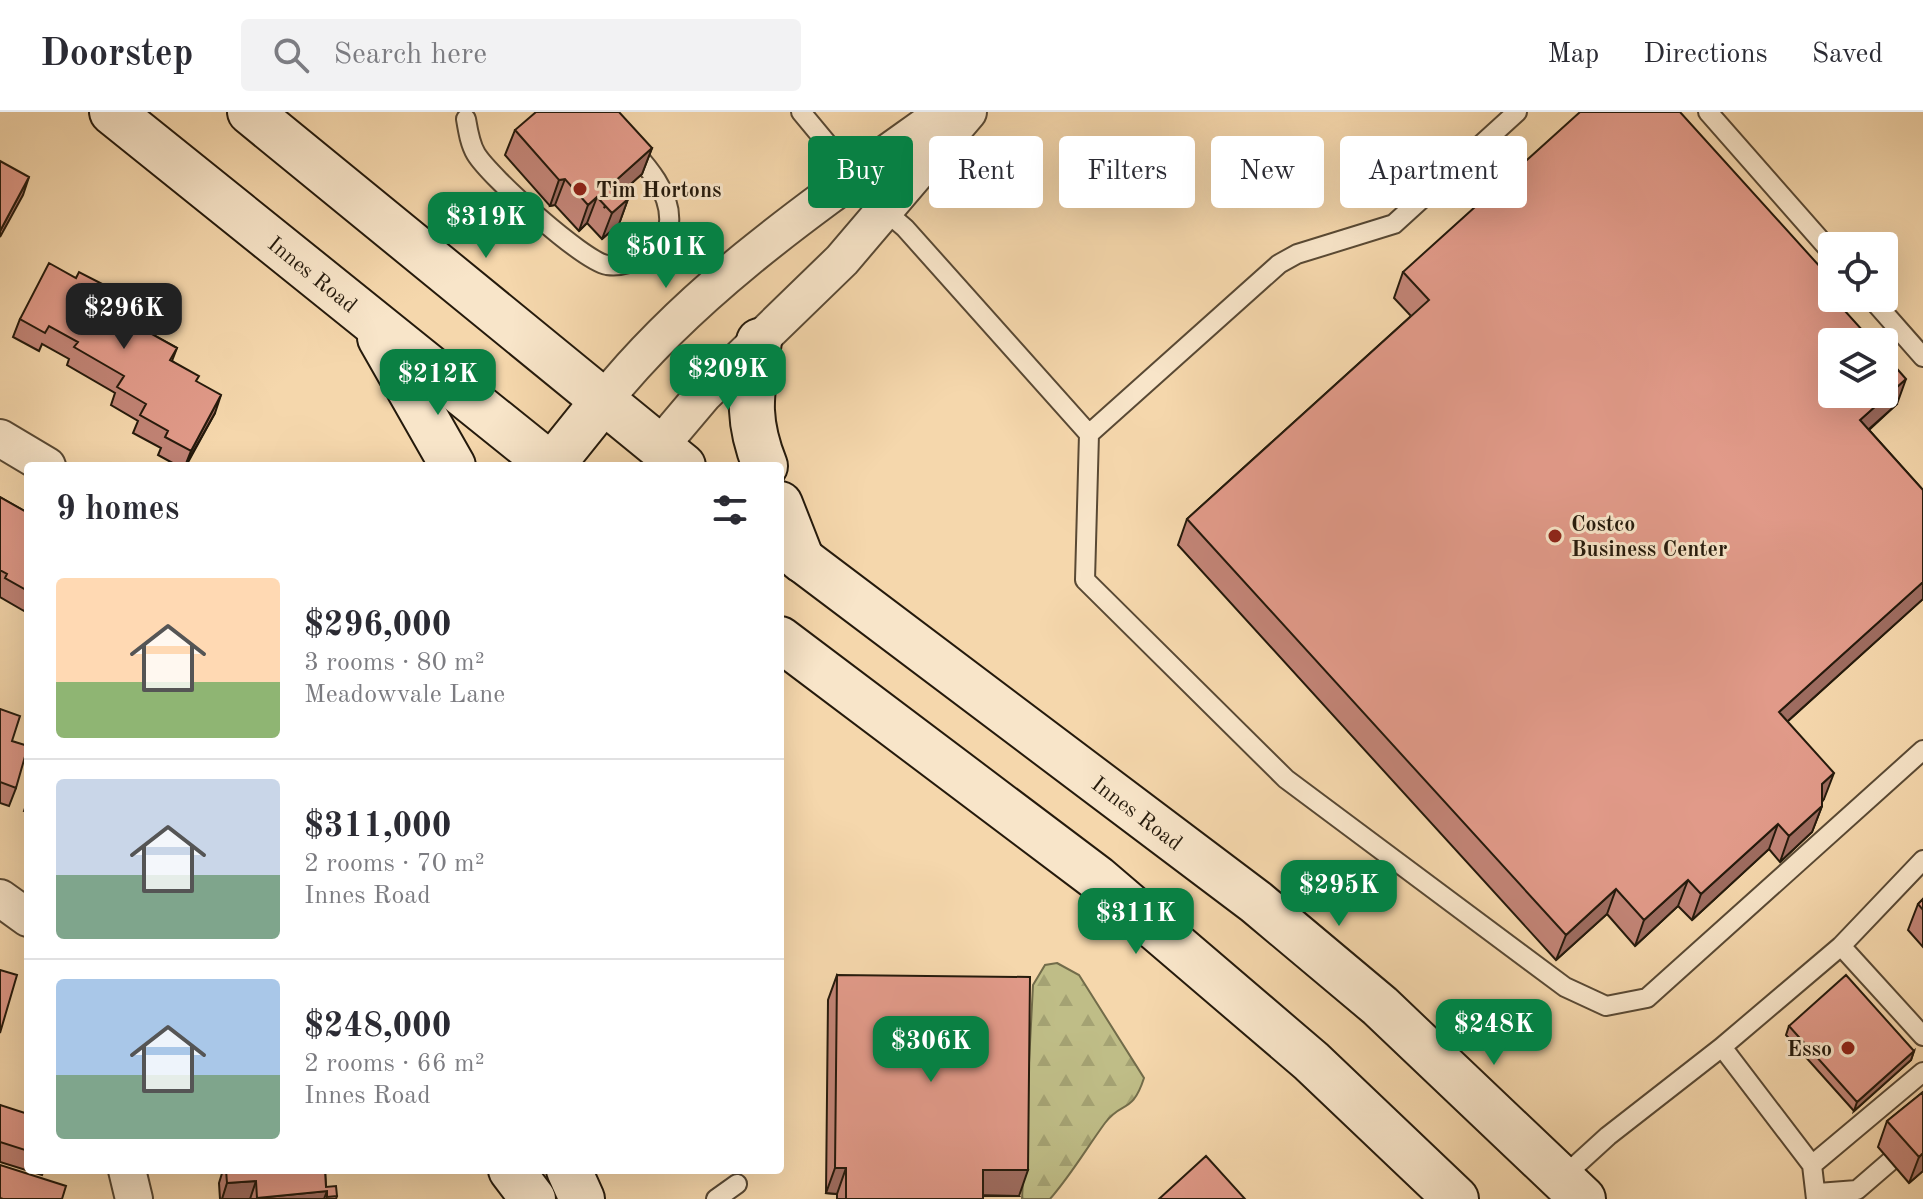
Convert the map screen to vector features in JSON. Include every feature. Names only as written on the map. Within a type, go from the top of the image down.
[{"type":"main road","name":"Innes Road","points":[[112,112],[547,462]]},
{"type":"main road","points":[[250,112],[604,400],[662,460]]},
{"type":"main road","points":[[366,315],[451,462]]},
{"type":"main road","points":[[759,341],[749,412],[753,437],[763,462]]},
{"type":"main road","points":[[555,462],[604,400]]},
{"type":"main road","points":[[784,521],[791,552]]},
{"type":"main road","name":"Innes Road","points":[[791,552],[1256,902],[1380,1006],[1562,1192]]},
{"type":"main road","points":[[784,642],[1097,878],[1311,1061],[1456,1199]]},
{"type":"main road","points":[[514,1174],[533,1199]]},
{"type":"main road","points":[[571,1174],[582,1199]]},
{"type":"street","points":[[912,136],[945,112]]},
{"type":"street","points":[[662,460],[703,395],[842,260],[968,112]]},
{"type":"street","points":[[604,400],[645,349],[781,231],[813,208]]},
{"type":"street","points":[[0,438],[40,462]]},
{"type":"street","points":[[0,898],[24,915]]},
{"type":"street","points":[[128,1174],[134,1199]]},
{"type":"lane","points":[[466,119],[478,158],[555,232],[600,263],[622,265],[645,255],[666,237],[670,210],[649,172],[595,112]]},
{"type":"lane","points":[[801,112],[821,136]]},
{"type":"lane","points":[[1089,434],[1279,264],[1297,254],[1394,224],[1517,112]]},
{"type":"lane","points":[[1708,112],[1818,237]]},
{"type":"lane","points":[[884,210],[905,228],[1089,434],[1085,580],[1286,779],[1565,987],[1606,1006],[1647,998],[1923,750]]},
{"type":"lane","points":[[1883,312],[1923,357]]},
{"type":"lane","points":[[1562,1192],[1608,1136],[1722,1047],[1841,946],[1923,860]]},
{"type":"lane","points":[[1841,946],[1923,1036]]},
{"type":"lane","points":[[1722,1047],[1812,1165],[1817,1196],[1857,1190],[1923,1133]]},
{"type":"lane","points":[[1812,1165],[1923,1072]]},
{"type":"lane","points":[[716,1199],[737,1184]]},
{"type":"green space","points":[[1057,963],[1079,975],[1144,1078],[1135,1097],[1105,1123],[1050,1199],[1022,1199],[1033,985],[1045,965]]},
{"type":"building","name":"Tim Hortons","points":[[536,112],[619,112],[652,148],[614,182],[628,199],[612,213],[597,197],[588,205],[565,179],[559,180],[515,130]]},
{"type":"building","name":"Costco Business Center","points":[[1580,112],[1680,112],[1818,265],[1818,312],[1846,312],[1860,328],[1818,328],[1818,408],[1873,408],[1860,420],[1923,490],[1923,582],[1779,712],[1834,773],[1822,784],[1822,806],[1789,836],[1778,824],[1701,894],[1688,880],[1644,920],[1616,889],[1566,935],[1187,519],[1429,300],[1403,272],[1474,208],[1527,208],[1527,160]]},
{"type":"building","points":[[0,161],[29,177],[0,231]]},
{"type":"building","points":[[49,263],[76,278],[79,272],[108,287],[105,292],[155,321],[148,332],[177,348],[170,360],[199,376],[196,381],[221,395],[191,451],[165,437],[168,431],[140,415],[146,404],[117,387],[124,376],[74,347],[78,342],[49,326],[45,333],[20,319]]},
{"type":"building","name":"Costco Business Center","points":[[1898,370],[1906,379],[1898,386]]},
{"type":"building","points":[[0,497],[24,511],[24,589],[5,578],[7,574],[0,570]]},
{"type":"building","points":[[0,709],[20,716],[12,741],[24,745],[24,760],[16,788],[0,782]]},
{"type":"building","points":[[0,970],[17,975],[0,1033]]},
{"type":"building","points":[[837,975],[1030,977],[1028,1170],[983,1170],[983,1199],[846,1199],[846,1168],[835,1168]]},
{"type":"building","name":"Esso","points":[[1846,975],[1914,1051],[1857,1102],[1789,1026]]},
{"type":"building","points":[[1923,1092],[1923,1153],[1919,1157],[1887,1121]]},
{"type":"building","points":[[0,1105],[24,1113],[24,1150],[0,1142]]},
{"type":"building","points":[[1206,1156],[1245,1199],[1159,1199]]},
{"type":"building","points":[[0,1165],[66,1186],[62,1199],[0,1198]]},
{"type":"building","points":[[226,1174],[325,1174],[326,1187],[336,1186],[337,1196],[327,1197],[327,1191],[257,1198],[256,1181],[227,1183]]},
{"type":"place","name":"Tim Hortons","points":[[580,189]]},
{"type":"place","name":"Costco Business Center","points":[[1555,536]]},
{"type":"place","name":"Esso","points":[[1848,1048]]}]
